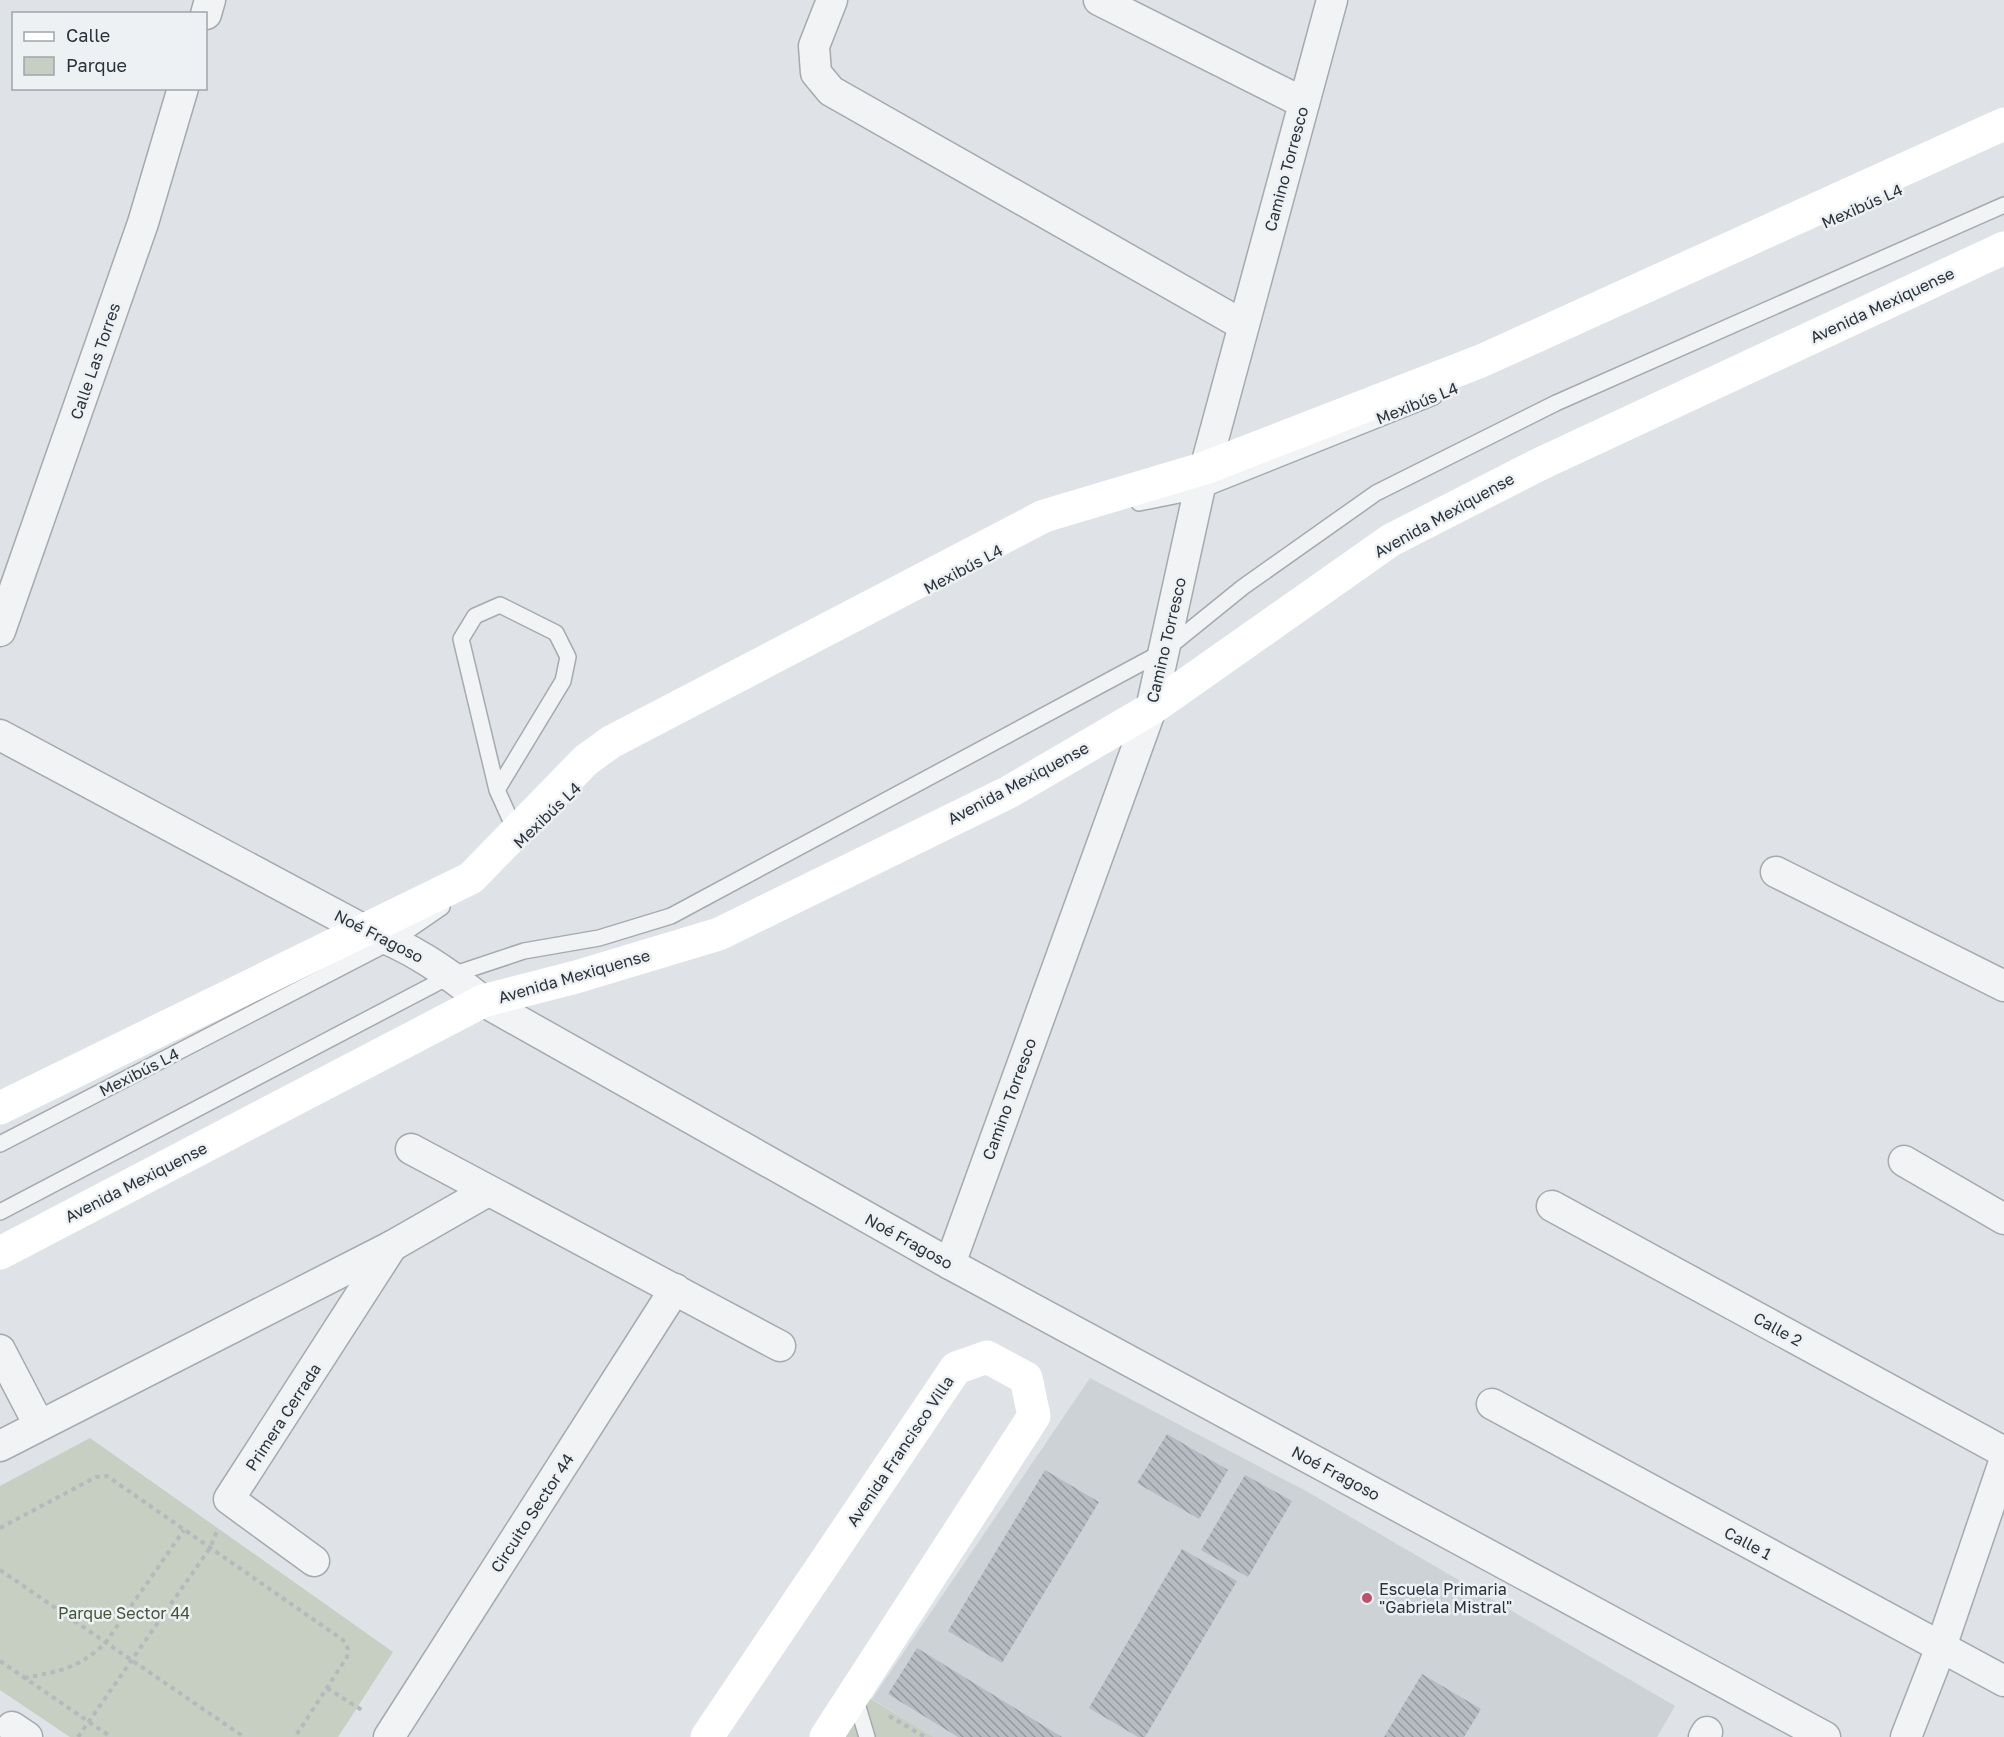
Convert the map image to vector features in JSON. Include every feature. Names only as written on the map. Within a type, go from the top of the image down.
[{"type":"main road","points":[[0,1108],[380,936],[471,878],[586,760],[621,737],[1044,516],[1202,480],[1481,361],[2004,124]]},
{"type":"main road","name":"Avenida Mexiquense","points":[[0,1253],[483,1001],[576,977],[718,934],[1009,792],[1151,709],[1391,540],[1540,464],[2004,248]]},
{"type":"main road","name":"Avenida Francisco Villa","points":[[707,1737],[956,1368],[987,1357],[1026,1378],[1034,1416],[826,1737]]},
{"type":"street","points":[[832,0],[814,46],[816,73],[831,92],[1243,325]]},
{"type":"street","points":[[1099,0],[1304,103]]},
{"type":"street","name":"Camino Torresco","points":[[950,1264],[1151,709],[1202,480],[1332,0]]},
{"type":"street","name":"Calle Las Torres","points":[[0,631],[143,223],[182,90]]},
{"type":"street","name":"Noé Fragoso","points":[[0,735],[452,975],[483,1001],[950,1264],[1825,1737]]},
{"type":"street","points":[[1776,872],[2004,986]]},
{"type":"street","points":[[411,1149],[780,1346]]},
{"type":"street","points":[[1904,1161],[2004,1219]]},
{"type":"street","points":[[0,1446],[392,1246],[489,1191]]},
{"type":"street","name":"Calle 2","points":[[1552,1206],[2004,1452]]},
{"type":"street","name":"Primera Cerrada","points":[[229,1500],[392,1246]]},
{"type":"street","name":"Circuito Sector 44","points":[[391,1734],[675,1289]]},
{"type":"street","points":[[0,1350],[39,1425]]},
{"type":"street","name":"Calle 1","points":[[1492,1404],[2004,1681]]},
{"type":"street","points":[[1906,1737],[1941,1647],[2004,1462]]},
{"type":"street","points":[[229,1500],[314,1561]]},
{"type":"lane","points":[[0,1212],[452,975],[524,951],[599,938],[671,916],[1164,651],[1243,587],[1376,493],[1556,403],[2004,205]]},
{"type":"lane","name":"Mexibús L4","points":[[1472,381],[1624,313]]},
{"type":"lane","name":"Mexibús L4","points":[[0,1144],[480,881],[607,756],[1037,530],[1202,480],[1450,390]]},
{"type":"lane","points":[[497,790],[563,681],[568,657],[556,633],[500,605],[475,616],[461,639],[497,790],[516,832]]},
{"type":"lane","points":[[854,1695],[867,1737]]},
{"type":"path","points":[[0,1528],[96,1478],[107,1476],[343,1640],[348,1649],[347,1658],[295,1737]]},
{"type":"path","points":[[78,1737],[210,1548],[229,1500]]},
{"type":"path","points":[[24,1678],[68,1670],[91,1657],[106,1642],[184,1530]]},
{"type":"path","points":[[0,1570],[244,1737]]},
{"type":"path","points":[[0,1661],[111,1737]]},
{"type":"path","points":[[327,1688],[391,1734]]},
{"type":"shaded area","points":[[1090,1378],[1306,1491],[1675,1706],[1657,1737],[934,1737],[872,1699]]},
{"type":"green space","name":"Parque Sector 44","points":[[90,1438],[393,1652],[338,1737],[70,1737],[0,1690],[0,1486]]},
{"type":"green space","points":[[861,1693],[934,1737],[835,1737]]},
{"type":"building","points":[[1167,1434],[1228,1470],[1199,1519],[1137,1483]]},
{"type":"building","points":[[1045,1470],[1099,1502],[1002,1663],[948,1631]]},
{"type":"building","points":[[1245,1475],[1292,1501],[1248,1577],[1201,1550]]},
{"type":"building","points":[[1182,1549],[1237,1581],[1145,1737],[1138,1737],[1089,1708]]},
{"type":"building","points":[[917,1648],[1062,1737],[958,1737],[888,1694]]},
{"type":"building","points":[[1422,1674],[1481,1709],[1464,1737],[1384,1737]]},
{"type":"place","name":"Escuela Primaria \"Gabriela Mistral\"","points":[[1367,1598]]}]
